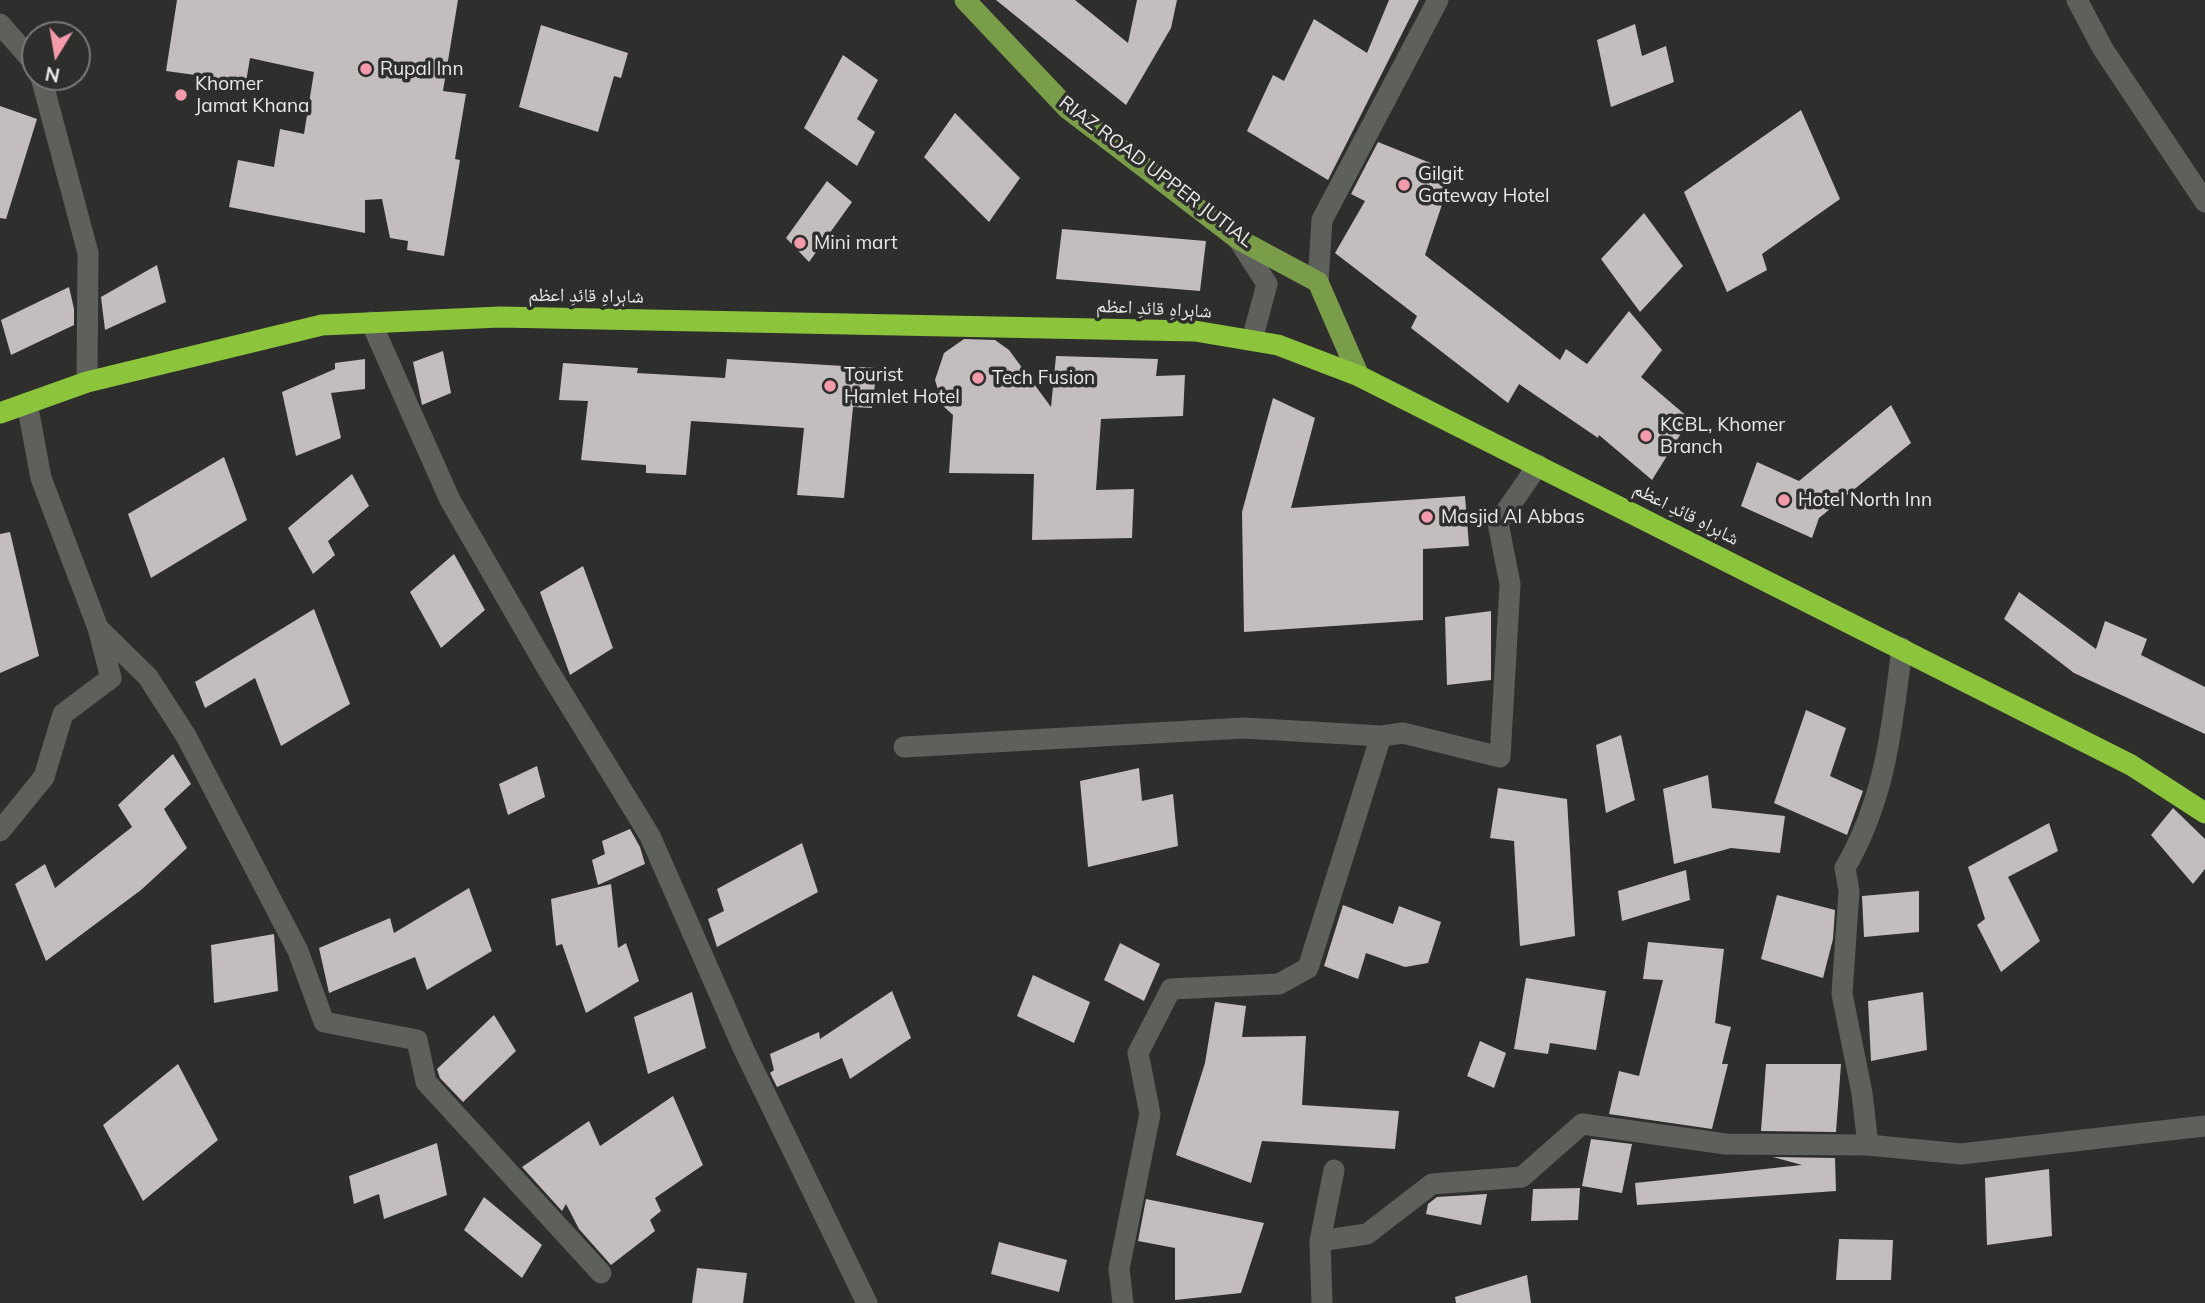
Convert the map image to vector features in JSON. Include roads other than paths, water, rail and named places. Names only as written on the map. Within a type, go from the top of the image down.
[{"type":"highway","name":"شاہراہِ قائدِ اعظم","points":[[0,413],[87,382],[322,325],[500,317],[1195,331],[1252,340],[1278,345],[1359,376],[2131,765],[2205,813]]},
{"type":"main road","name":"RIAZ ROAD UPPER JUTIAL","points":[[965,0],[1068,109],[1238,239],[1318,282]]},
{"type":"main road","points":[[1318,282],[1359,376]]},
{"type":"street","points":[[1318,282],[1322,220],[1438,0]]},
{"type":"street","points":[[2077,0],[2103,49],[2205,202]]},
{"type":"street","points":[[0,24],[21,48]]},
{"type":"street","points":[[45,91],[89,253],[87,382]]},
{"type":"street","points":[[1238,239],[1267,284],[1252,340]]},
{"type":"street","points":[[371,323],[450,500],[547,668],[650,836],[744,1050],[867,1303]]},
{"type":"street","points":[[0,831],[44,777],[63,714],[111,678],[99,628],[41,478],[27,403]]},
{"type":"street","points":[[904,747],[1244,728],[1381,736],[1403,733],[1500,757],[1510,584],[1498,523],[1538,465]]},
{"type":"street","points":[[99,628],[148,677],[186,736],[298,951],[324,1022],[417,1040],[426,1082],[601,1273]]},
{"type":"street","points":[[1868,1145],[1862,1093],[1842,994],[1849,891],[1845,868],[1866,832],[1888,752],[1902,648]]},
{"type":"street","points":[[1123,1303],[1119,1269],[1150,1114],[1138,1053],[1171,989],[1279,984],[1308,968],[1381,736]]},
{"type":"street","points":[[1320,1241],[1367,1234],[1432,1184],[1522,1177],[1582,1124],[1726,1144],[1868,1145],[1961,1154],[2205,1126]]},
{"type":"street","points":[[1322,1303],[1320,1241],[1334,1170]]},
{"type":"place","name":"Rupal Inn","points":[[366,69]]},
{"type":"place","name":"Khomer Jamat Khana","points":[[181,95]]},
{"type":"place","name":"Gilgit Gateway Hotel","points":[[1404,185]]},
{"type":"place","name":"Mini mart","points":[[800,243]]},
{"type":"place","name":"Tech Fusion","points":[[978,378]]},
{"type":"place","name":"Tourist Hamlet Hotel","points":[[830,386]]},
{"type":"place","name":"KCBL, Khomer Branch","points":[[1646,436]]},
{"type":"place","name":"Hotel North Inn","points":[[1784,500]]},
{"type":"place","name":"Masjid Al Abbas","points":[[1427,517]]}]
